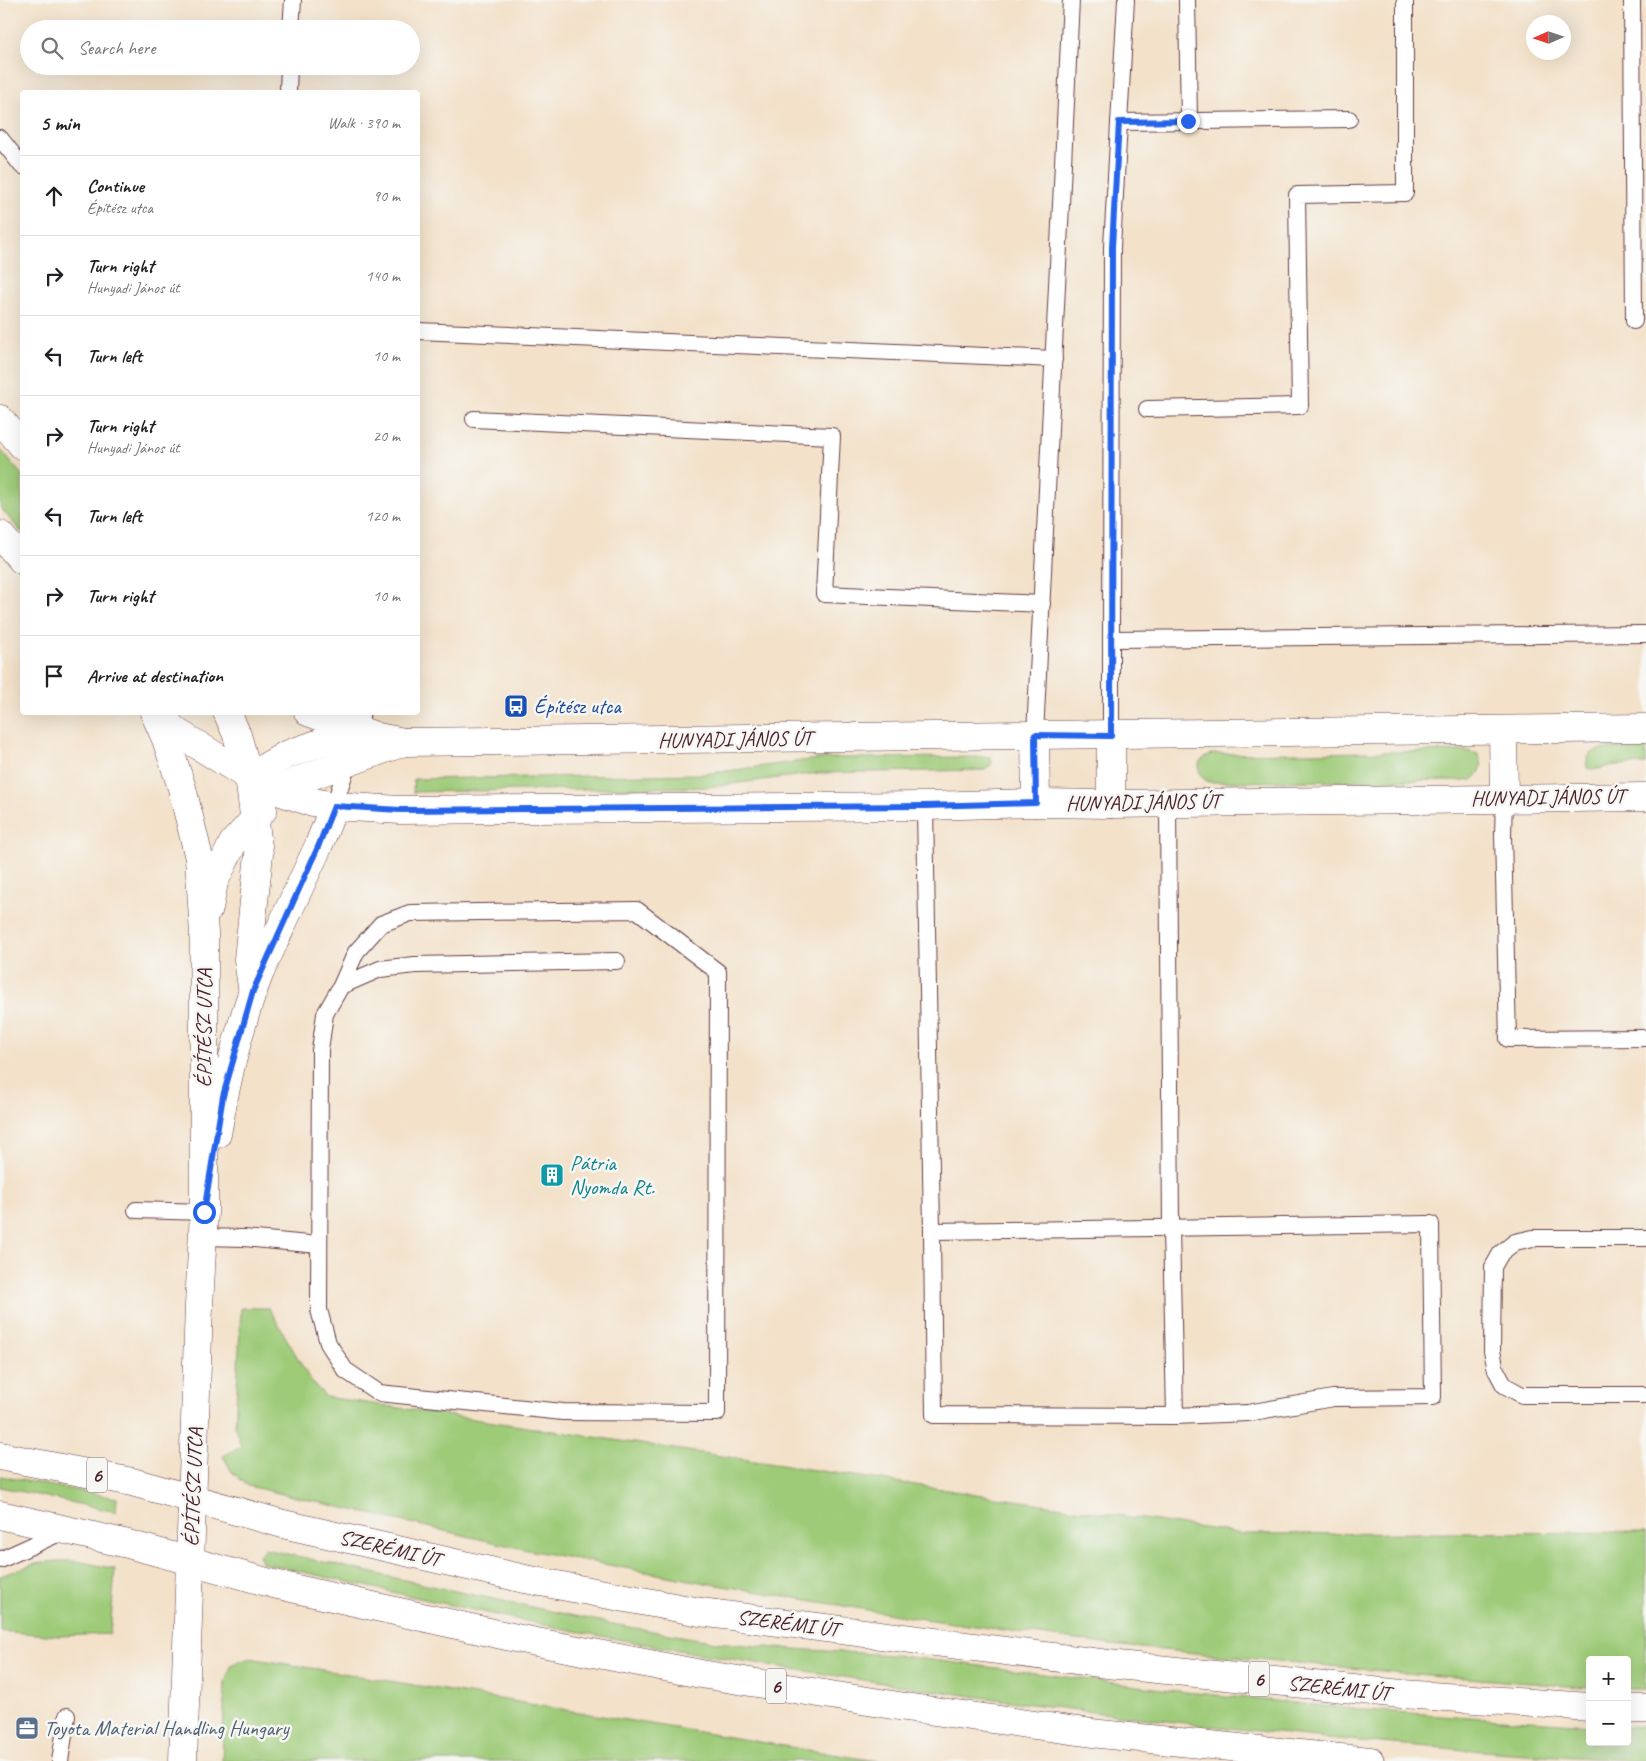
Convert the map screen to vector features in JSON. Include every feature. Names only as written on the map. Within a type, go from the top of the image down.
[{"type":"main road","points":[[0,419],[20,444]]},
{"type":"main road","points":[[0,535],[20,558]]},
{"type":"main road","name":"ÉPÍTÉSZ UTCA","points":[[157,715],[182,788],[199,858],[204,934],[203,1225],[183,1761]]},
{"type":"main road","name":"HUNYADI JÁNOS ÚT","points":[[159,715],[174,732],[249,777],[278,791],[308,801],[334,806],[400,810],[925,806],[1036,803],[1112,804],[1646,796]]},
{"type":"main road","name":"ÉPÍTÉSZ UTCA","points":[[228,715],[237,735],[249,777],[259,854],[248,959],[253,991]]},
{"type":"main road","name":"HUNYADI JÁNOS ÚT","points":[[325,715],[359,721],[378,737],[404,742],[1035,735],[1111,736],[1646,728]]},
{"type":"main road","points":[[249,777],[286,755],[359,721]]},
{"type":"main road","points":[[1503,730],[1504,798]]},
{"type":"main road","points":[[1035,735],[1036,803]]},
{"type":"main road","points":[[1111,736],[1112,804]]},
{"type":"main road","points":[[278,791],[297,781],[404,742]]},
{"type":"main road","name":"ÉPÍTÉSZ UTCA","points":[[204,934],[214,882],[233,843],[278,791]]},
{"type":"main road","name":"ÉPÍTÉSZ UTCA","points":[[203,1225],[223,1096],[253,991],[318,847],[334,806]]},
{"type":"main road","name":"SZERÉMI ÚT","points":[[0,1456],[132,1482],[283,1524],[516,1577],[700,1612],[1108,1664],[1402,1694],[1586,1707]]},
{"type":"main road","name":"6","points":[[0,1515],[190,1560],[274,1584],[516,1638],[701,1674],[905,1707],[1100,1734],[1370,1761]]},
{"type":"main road","points":[[1631,1709],[1646,1710]]},
{"type":"lane","points":[[292,20],[293,0]]},
{"type":"lane","points":[[1035,735],[1071,0]]},
{"type":"lane","points":[[1111,736],[1112,247],[1126,0]]},
{"type":"lane","points":[[1187,0],[1188,121]]},
{"type":"lane","points":[[1148,409],[1300,406],[1298,195],[1405,194],[1405,0]]},
{"type":"lane","points":[[1632,0],[1634,321]]},
{"type":"lane","points":[[288,90],[289,75]]},
{"type":"lane","points":[[1119,122],[1349,119]]},
{"type":"lane","points":[[0,138],[20,163]]},
{"type":"lane","points":[[420,331],[1054,359]]},
{"type":"lane","points":[[474,419],[832,436],[824,594],[1042,604]]},
{"type":"lane","points":[[1111,639],[1646,634]]},
{"type":"lane","points":[[334,806],[359,721]]},
{"type":"lane","points":[[1504,798],[1503,834],[1508,1039],[1646,1038]]},
{"type":"lane","points":[[1168,802],[1171,1227],[1175,1416]]},
{"type":"lane","points":[[925,806],[934,1415],[1175,1416],[1248,1413],[1333,1398],[1433,1397],[1431,1224],[932,1230]]},
{"type":"lane","points":[[637,910],[718,972],[716,1413],[563,1412],[379,1393],[345,1370],[328,1343],[319,1310],[320,1050],[326,1014],[341,986],[356,952],[381,924],[410,913],[637,910]]},
{"type":"lane","points":[[341,986],[380,969],[415,965],[617,961]]},
{"type":"lane","points":[[136,1210],[203,1225],[244,1238],[319,1245]]},
{"type":"lane","points":[[1646,1238],[1533,1238],[1515,1242],[1501,1253],[1493,1267],[1492,1351],[1496,1370],[1504,1385],[1522,1395],[1646,1395]]},
{"type":"lane","points":[[0,1560],[68,1530]]},
{"type":"lane","points":[[60,1761],[67,1716]]},
{"type":"green space","points":[[0,449],[20,473],[20,531],[0,507]]},
{"type":"green space","points":[[1646,748],[1646,764],[1616,765],[1593,770],[1587,768],[1588,757],[1599,750]]},
{"type":"green space","points":[[1468,751],[1478,754],[1481,761],[1480,771],[1472,780],[1209,782],[1201,776],[1199,768],[1200,761],[1211,754]]},
{"type":"green space","points":[[989,757],[992,764],[985,770],[819,773],[707,787],[413,792],[414,779],[704,774],[825,758]]},
{"type":"green space","points":[[241,1308],[269,1308],[311,1381],[326,1397],[1243,1534],[1646,1532],[1646,1689],[1631,1689],[1631,1656],[1586,1656],[1586,1687],[1566,1686],[1403,1673],[1111,1645],[910,1617],[711,1584],[528,1550],[248,1486],[232,1472],[223,1456],[241,1447],[235,1427]]},
{"type":"green space","points":[[0,1476],[117,1498],[116,1512],[0,1487]]},
{"type":"green space","points":[[265,1549],[618,1625],[716,1642],[777,1648],[893,1655],[1186,1692],[1364,1710],[1586,1725],[1586,1746],[1631,1746],[1631,1727],[1646,1728],[1646,1761],[1521,1754],[1273,1733],[1149,1719],[901,1686],[655,1646],[557,1627],[263,1563],[259,1555]]},
{"type":"green space","points":[[77,1561],[115,1569],[110,1634],[59,1636],[0,1631],[0,1576],[35,1564]]},
{"type":"green space","points":[[250,1658],[880,1761],[222,1761],[225,1681],[232,1664]]},
{"type":"place","name":"Építész utca","points":[[516,706]]},
{"type":"place","name":"Pátria Nyomda Rt.","points":[[552,1175]]},
{"type":"place","name":"Toyota Material Handling Hungary","points":[[27,1728]]},
{"type":"route","points":[[204,1212],[223,1096],[253,991],[318,847],[334,806],[400,810],[925,806],[1036,803],[1035,735],[1111,736],[1112,247],[1119,122],[1188,121]]}]
